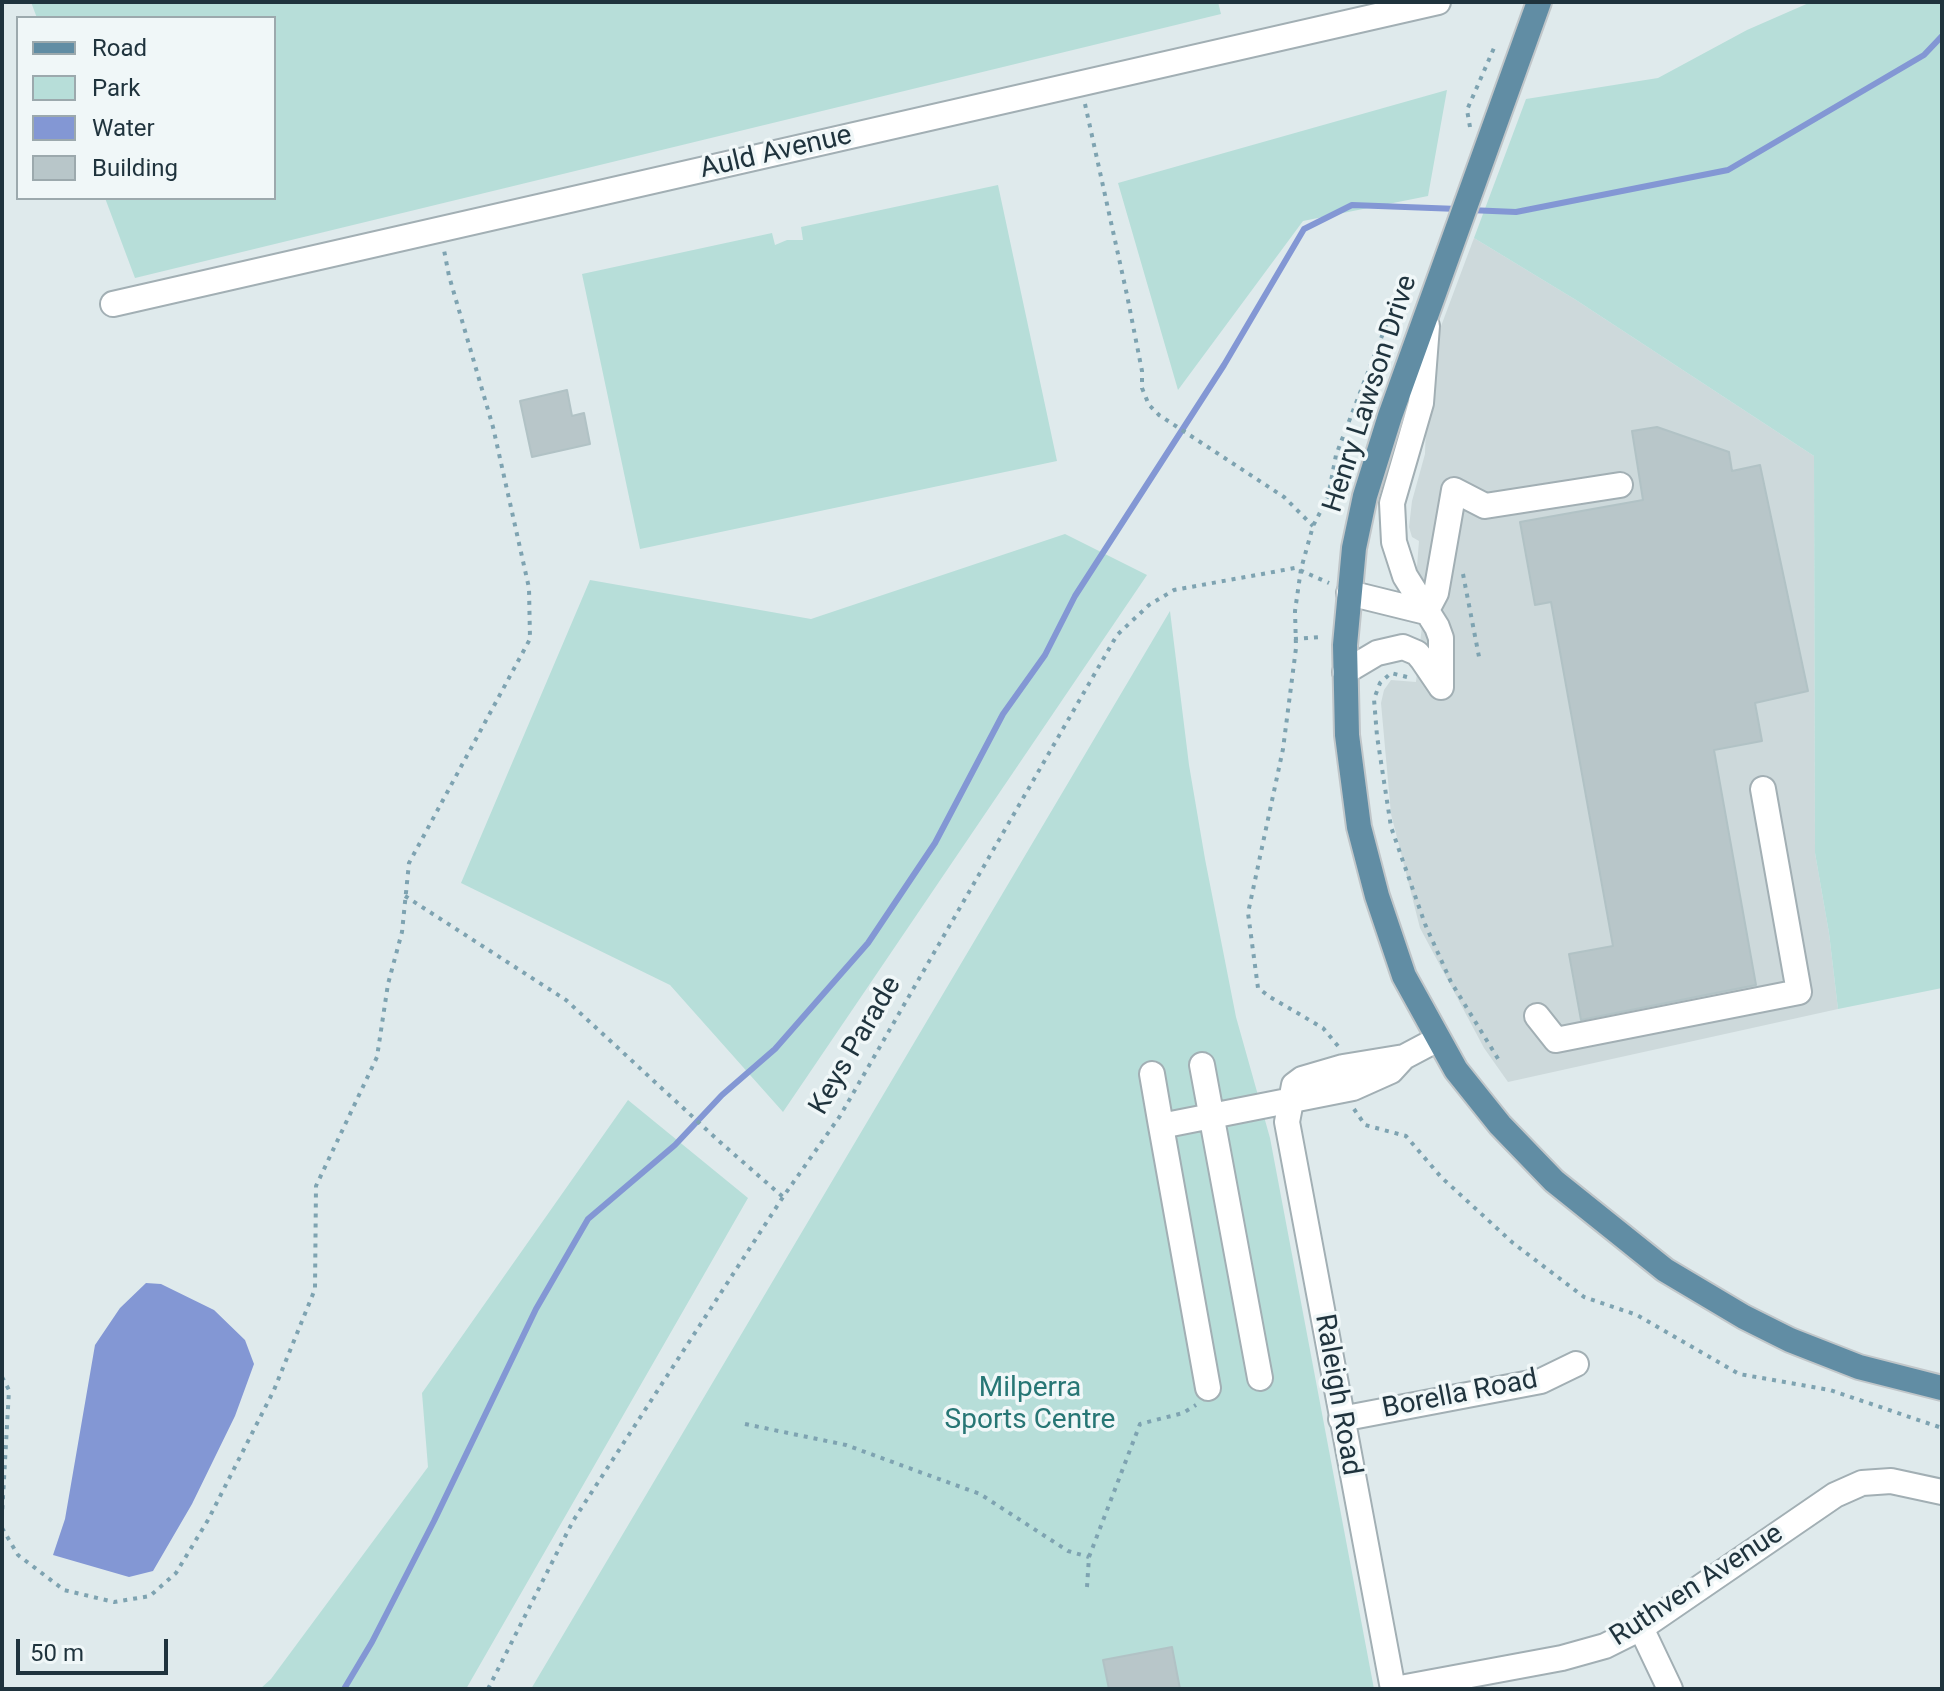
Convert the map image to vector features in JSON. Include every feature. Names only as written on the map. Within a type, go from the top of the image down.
[{"type":"main road","name":"Henry Lawson Drive","points":[[1536,3],[1445,261],[1421,301],[1372,470],[1354,548],[1345,672],[1349,766],[1359,827],[1377,896],[1404,976],[1438,1039],[1469,1087],[1536,1164],[1592,1214],[1665,1270],[1724,1307],[1790,1340],[1859,1367],[1942,1388]]},
{"type":"street","name":"Auld Avenue","points":[[113,304],[1438,2]]},
{"type":"street","points":[[1345,672],[1377,653],[1403,647],[1417,653],[1441,687],[1441,638],[1405,576],[1394,542],[1392,503],[1421,403],[1421,301]]},
{"type":"street","points":[[1426,612],[1436,593],[1454,490],[1485,506],[1620,485]]},
{"type":"street","points":[[1349,593],[1400,603],[1426,612]]},
{"type":"street","points":[[1537,1016],[1556,1040],[1799,992],[1763,789]]},
{"type":"street","points":[[1161,1126],[1293,1101],[1294,1085],[1312,1074],[1404,1057],[1438,1039]]},
{"type":"street","points":[[1202,1065],[1260,1378]]},
{"type":"street","points":[[1152,1074],[1208,1388]]},
{"type":"street","name":"Raleigh Road","points":[[1293,1101],[1288,1114],[1288,1132],[1394,1689]]},
{"type":"street","name":"Borella Road","points":[[1341,1419],[1541,1381],[1576,1364]]},
{"type":"street","name":"Ruthven Avenue","points":[[1394,1689],[1586,1652],[1613,1643],[1641,1628],[1843,1490],[1862,1483],[1882,1480],[1942,1492]]},
{"type":"street","points":[[1641,1628],[1670,1689]]},
{"type":"path","points":[[1470,128],[1467,110],[1494,48]]},
{"type":"path","points":[[1085,105],[1127,295],[1142,371],[1142,388],[1149,405],[1159,415],[1284,497],[1313,526]]},
{"type":"path","points":[[2,1528],[18,1555],[64,1590],[114,1602],[150,1596],[176,1573],[208,1520],[274,1390],[315,1289],[316,1186],[377,1057],[388,984],[402,932],[409,863],[530,639],[529,588],[493,427],[449,276],[441,230]]},
{"type":"path","points":[[1339,1049],[1323,1028],[1261,992],[1256,982],[1249,929],[1250,897],[1266,838],[1283,749],[1296,648],[1295,611],[1301,569],[1313,526],[1328,497],[1336,455],[1390,315],[1397,303],[1421,301]]},
{"type":"path","points":[[1461,564],[1480,662]]},
{"type":"path","points":[[1301,569],[1349,593]]},
{"type":"path","name":"Keys Parade","points":[[488,1689],[573,1521],[783,1197],[840,1116],[1117,635],[1149,605],[1174,590],[1301,569]]},
{"type":"path","points":[[1294,639],[1320,637]]},
{"type":"path","points":[[1412,679],[1391,673],[1380,683],[1374,699],[1391,827],[1425,924],[1451,982],[1500,1062]]},
{"type":"path","points":[[405,896],[566,1000],[783,1197]]},
{"type":"path","points":[[1348,1098],[1365,1125],[1406,1136],[1441,1177],[1513,1243],[1584,1297],[1637,1315],[1739,1374],[1830,1390],[1942,1428]]},
{"type":"path","points":[[2,1377],[9,1390],[2,1515]]},
{"type":"path","points":[[1087,1587],[1089,1557],[1140,1424],[1183,1413],[1195,1405],[1212,1401],[1208,1388]]},
{"type":"path","points":[[745,1424],[846,1445],[980,1494],[1068,1551],[1089,1557]]},
{"type":"shaded area","points":[[1474,238],[1576,300],[1814,456],[1815,853],[1838,1009],[1508,1082],[1484,1048],[1420,928],[1391,814],[1381,703],[1384,690],[1391,680],[1416,682],[1423,616],[1416,579],[1419,541],[1412,537],[1409,527],[1412,501],[1425,454],[1428,361]]},
{"type":"green space","points":[[31,2],[1218,2],[1221,14],[135,278],[106,200],[276,200],[276,16],[36,16]]},
{"type":"green space","points":[[1811,2],[1942,2],[1942,988],[1838,1009],[1815,853],[1814,456],[1576,300],[1474,238],[1526,99],[1658,78],[1747,30]]},
{"type":"green space","points":[[1447,90],[1428,196],[1303,221],[1178,390],[1118,183]]},
{"type":"green space","points":[[998,185],[1057,461],[640,549],[582,274],[772,233],[775,245],[787,240],[803,240],[801,227]]},
{"type":"green space","points":[[1065,534],[1147,575],[783,1112],[670,985],[461,883],[590,580],[811,619]]},
{"type":"green space","name":"Milperra Sports Centre","points":[[1170,611],[1189,765],[1205,859],[1236,1017],[1270,1138],[1374,1689],[531,1689]]},
{"type":"green space","points":[[628,1100],[748,1198],[466,1689],[260,1689],[271,1679],[428,1467],[422,1393]]},
{"type":"water","points":[[146,1283],[161,1284],[214,1310],[245,1340],[254,1364],[235,1416],[192,1504],[153,1571],[129,1577],[53,1555],[65,1519],[95,1345],[120,1308]]},
{"type":"building","points":[[567,390],[572,416],[584,413],[590,444],[532,457],[520,401]]},
{"type":"building","points":[[1657,427],[1729,452],[1732,471],[1760,465],[1808,691],[1755,703],[1762,741],[1714,750],[1756,985],[1581,1020],[1569,954],[1613,946],[1551,602],[1535,605],[1520,522],[1643,500],[1632,431]]},
{"type":"building","points":[[1172,1647],[1180,1689],[1109,1689],[1103,1660]]},
{"type":"waterway","points":[[1469,210],[1516,212],[1728,170],[1924,55],[1942,36]]},
{"type":"waterway","points":[[344,1689],[372,1642],[434,1521],[536,1309],[588,1219],[675,1145],[722,1095],[775,1049],[868,943],[935,843],[1003,714],[1045,655],[1075,596],[1224,365],[1304,229],[1352,205],[1458,209]]}]
